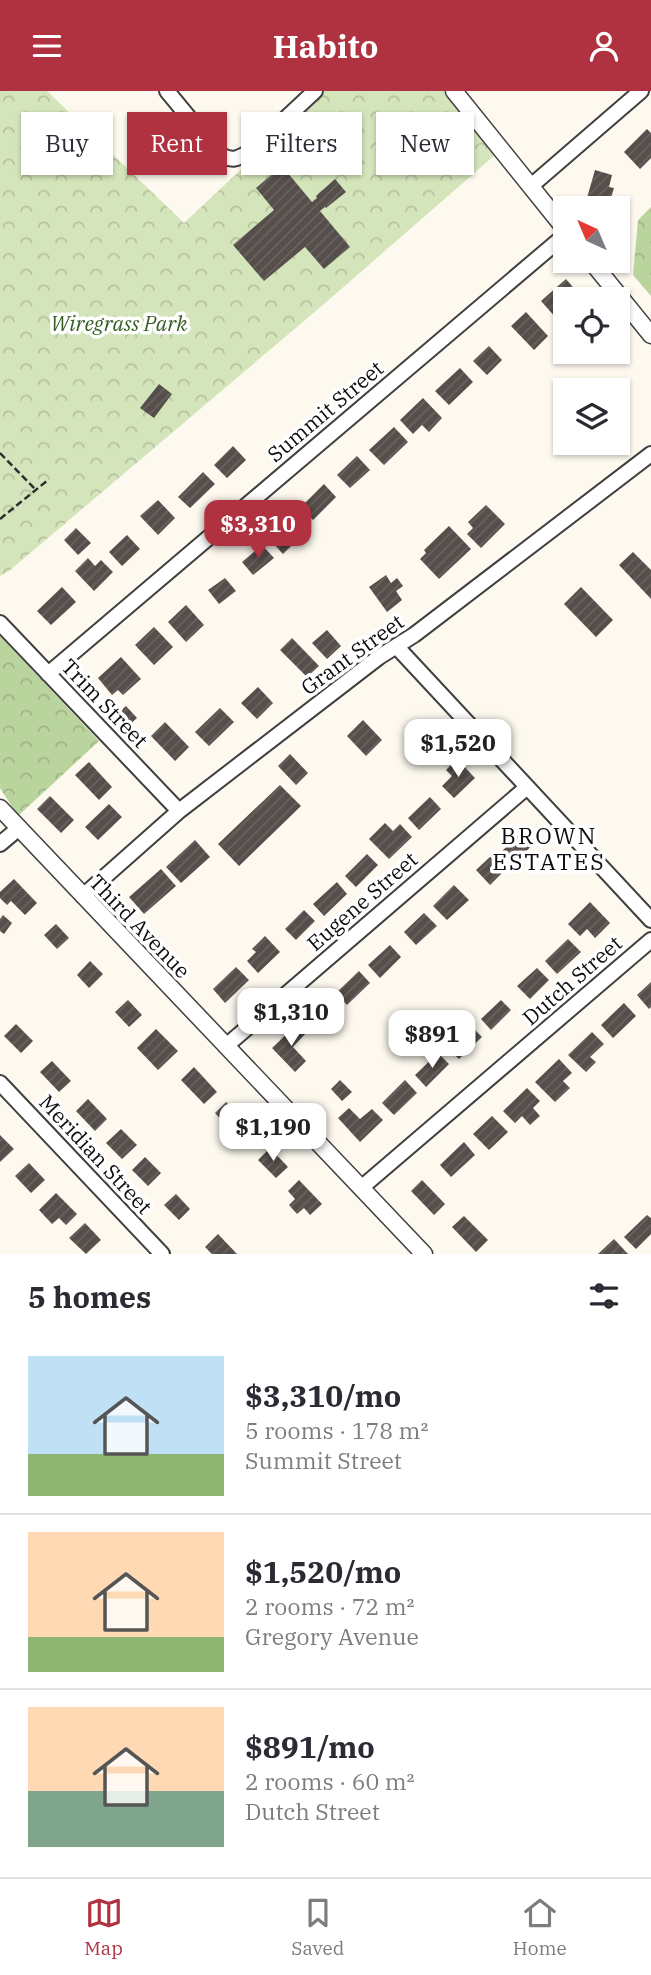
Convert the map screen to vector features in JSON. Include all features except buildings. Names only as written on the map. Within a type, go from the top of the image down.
[{"type":"street","points":[[167,91],[219,154],[229,159],[239,159],[251,151],[315,91]]},
{"type":"street","points":[[454,91],[553,214]]},
{"type":"street","points":[[531,186],[640,91]]},
{"type":"street","name":"Summit Street","points":[[48,674],[553,245]]},
{"type":"street","points":[[601,273],[651,335]]},
{"type":"street","name":"Grant Street","points":[[83,896],[179,811],[379,657],[414,635],[651,454]]},
{"type":"street","name":"Trim Street","points":[[0,623],[179,811]]},
{"type":"street","points":[[396,646],[651,920]]},
{"type":"street","name":"Eugene Street","points":[[226,1047],[527,787]]},
{"type":"street","name":"Third Avenue","points":[[0,808],[424,1254]]},
{"type":"street","points":[[0,844],[19,828]]},
{"type":"street","name":"Dutch Street","points":[[361,1188],[651,940]]},
{"type":"street","name":"Meridian Street","points":[[0,1083],[162,1254]]},
{"type":"path","points":[[0,453],[36,490]]},
{"type":"path","points":[[0,519],[48,480]]},
{"type":"green space","name":"Wiregrass Park","points":[[0,91],[47,91],[69,112],[21,112],[21,175],[113,175],[113,155],[127,168],[127,175],[134,175],[184,223],[241,170],[241,175],[362,175],[362,112],[303,112],[325,91],[444,91],[461,112],[376,112],[376,175],[472,175],[324,304],[0,576]]},
{"type":"green space","name":"Wiregrass Park","points":[[474,129],[495,155],[474,173]]},
{"type":"green space","points":[[651,207],[651,296],[633,275],[638,220]]},
{"type":"green space","points":[[0,636],[99,741],[18,816],[0,788]]},
{"type":"district","name":"BROWN ESTATES","points":[[549,848]]}]
